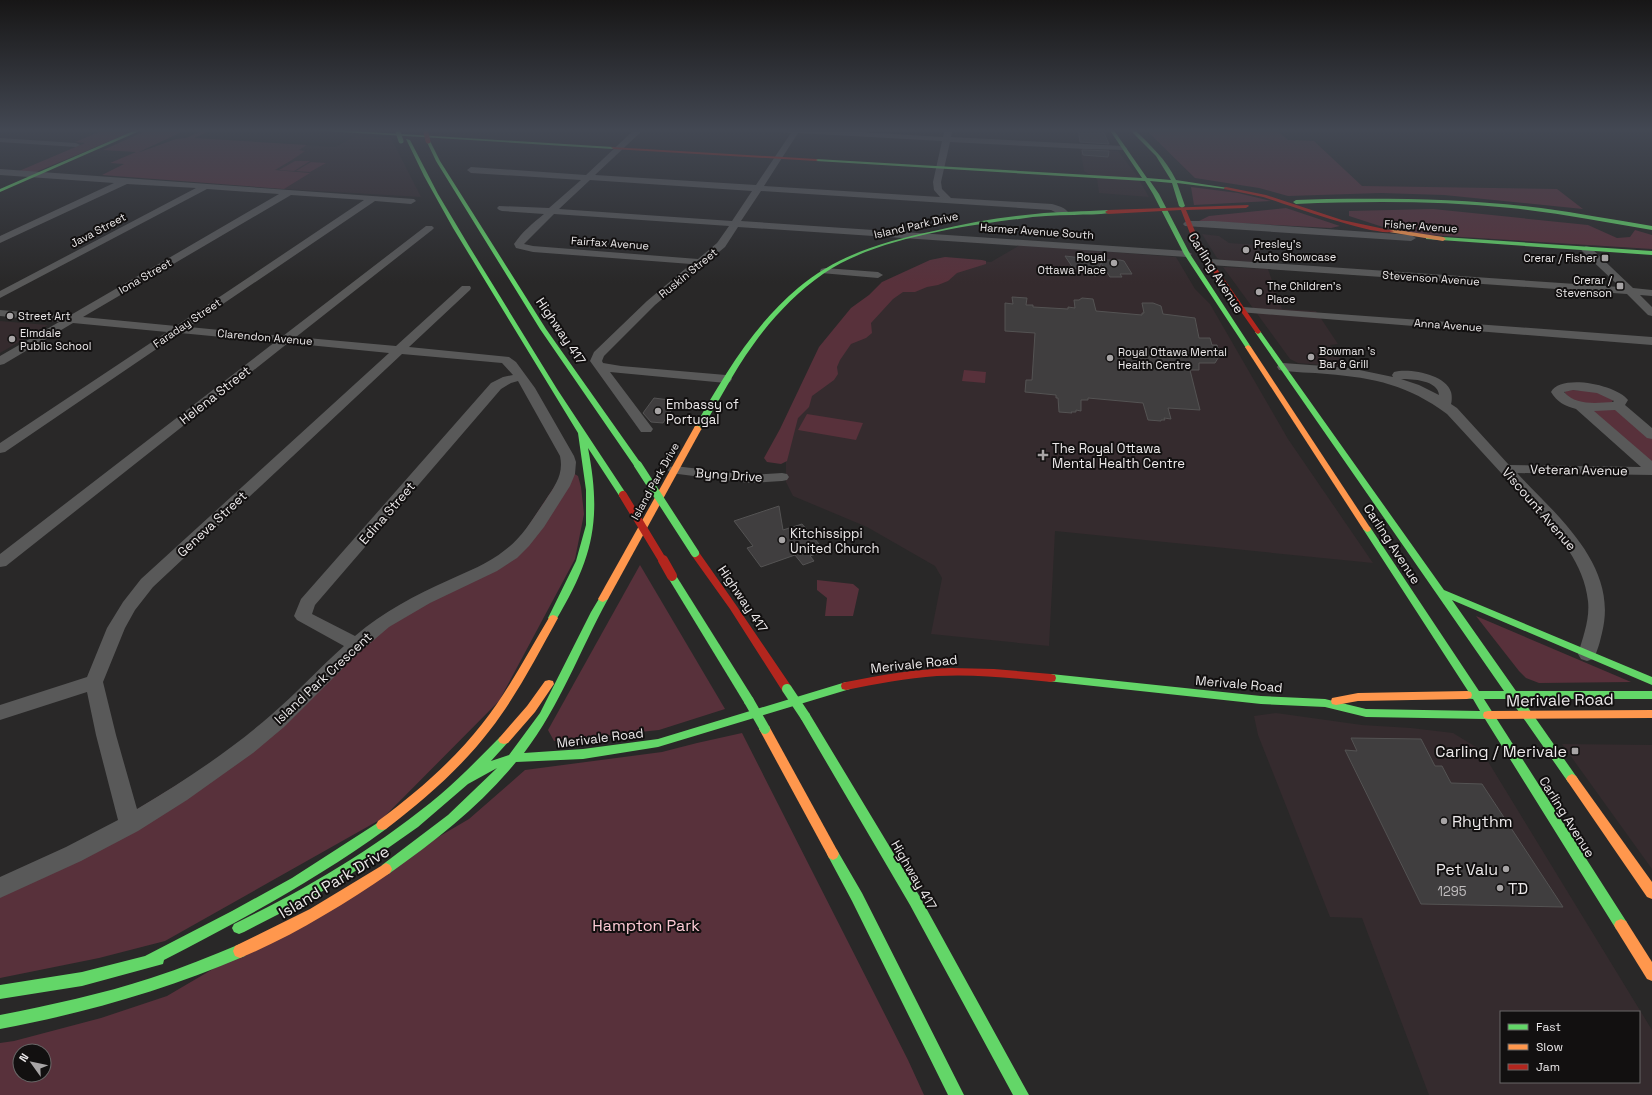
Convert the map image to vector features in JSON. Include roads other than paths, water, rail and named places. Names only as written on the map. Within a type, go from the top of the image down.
[{"type":"main road","points":[[0,191],[26,180]]},
{"type":"main road","points":[[428,180],[471,254],[581,434],[623,495],[749,701],[857,897],[956,1095]]},
{"type":"main road","name":"Highway 417","points":[[450,180],[543,329],[638,465],[804,716],[915,901],[1021,1095]]},
{"type":"main road","name":"Carling Avenue","points":[[1147,180],[1165,211],[1187,254],[1490,715],[1534,790],[1652,974]]},
{"type":"main road","points":[[1148,180],[1160,186],[1165,191]]},
{"type":"main road","points":[[1162,180],[1215,185],[1262,195],[1288,202],[1342,223],[1366,230],[1411,238]]},
{"type":"main road","name":"Carling Avenue","points":[[1176,181],[1188,224],[1199,246],[1652,893]]},
{"type":"main road","points":[[1262,195],[1320,201]]},
{"type":"main road","points":[[1288,202],[1388,199],[1469,203],[1543,210],[1652,228]]},
{"type":"main road","points":[[1172,202],[1183,209]]},
{"type":"main road","name":"Island Park Drive","points":[[0,1022],[72,1009],[142,990],[208,966],[296,924],[367,883],[418,847],[481,794],[514,758],[550,706],[586,631],[726,379],[746,348],[772,318],[802,289],[825,271],[843,260],[865,250],[892,241],[993,222],[1064,213],[1165,211],[1288,202]]},
{"type":"main road","points":[[1324,216],[1381,231],[1443,239]]},
{"type":"main road","name":"Fisher Avenue","points":[[1411,238],[1652,253]]},
{"type":"main road","points":[[1217,301],[1240,305]]},
{"type":"main road","points":[[145,963],[246,910],[337,857],[386,822],[423,792],[455,762],[476,739],[524,672],[570,586],[585,549],[590,526],[591,504],[590,487],[581,434]]},
{"type":"main road","points":[[1441,592],[1652,681]]},
{"type":"main road","name":"Island Park Drive","points":[[227,933],[293,902],[345,873],[402,834],[467,779],[504,739],[537,701],[586,631]]},
{"type":"main road","name":"Merivale Road","points":[[467,779],[493,765],[514,758],[583,754],[651,744],[722,726],[823,692],[873,681],[938,672],[1007,673],[1261,700],[1324,703],[1366,713],[1490,715],[1652,714]]},
{"type":"main road","name":"Merivale Road","points":[[1324,703],[1358,697],[1652,695]]},
{"type":"main road","points":[[0,992],[82,978],[145,963],[185,951],[206,942]]},
{"type":"street","points":[[113,180],[411,201]]},
{"type":"street","points":[[553,210],[586,180]]},
{"type":"street","points":[[624,180],[1054,207],[1064,213]]},
{"type":"street","name":"Ruskin Street","points":[[599,366],[596,361],[598,355],[651,303],[721,245],[765,180]]},
{"type":"street","points":[[937,180],[938,190],[949,201]]},
{"type":"street","points":[[0,240],[126,181]]},
{"type":"street","name":"Java Street","points":[[0,295],[207,186]]},
{"type":"street","name":"Iona Street","points":[[0,361],[290,192]]},
{"type":"street","name":"Faraday Street","points":[[0,449],[374,198]]},
{"type":"street","name":"Harmer Avenue South","points":[[502,208],[553,210],[735,224],[920,235],[1187,254]]},
{"type":"street","name":"Fairfax Avenue","points":[[553,210],[526,235],[519,244],[520,246],[533,249],[701,262]]},
{"type":"street","name":"Fisher Avenue","points":[[1188,224],[1214,224],[1411,238]]},
{"type":"street","name":"Helena Street","points":[[0,562],[429,228]]},
{"type":"street","points":[[1586,249],[1652,312]]},
{"type":"street","name":"Stevenson Avenue","points":[[1210,262],[1652,293]]},
{"type":"street","points":[[825,271],[878,275]]},
{"type":"street","name":"Geneva Street","points":[[94,682],[116,628],[130,606],[148,584],[466,288]]},
{"type":"street","name":"Anna Avenue","points":[[1240,305],[1652,341]]},
{"type":"street","name":"Clarendon Avenue","points":[[0,313],[505,360],[511,363],[521,377]]},
{"type":"street","points":[[599,366],[621,370],[726,379]]},
{"type":"street","points":[[599,366],[646,429]]},
{"type":"street","name":"Viscount Avenue","points":[[1283,367],[1368,374],[1395,380],[1430,394],[1445,404],[1565,535],[1582,560],[1588,572],[1597,600],[1597,612],[1587,654]]},
{"type":"street","name":"Edina Street","points":[[356,644],[303,616],[307,603],[496,386],[507,380],[521,377]]},
{"type":"street","name":"Island Park Crescent","points":[[0,888],[68,858],[130,824],[205,777],[261,736],[356,644],[387,620],[414,604],[490,568],[505,559],[518,548],[532,533],[557,495],[569,472],[569,461],[567,456],[521,377]]},
{"type":"street","points":[[1618,406],[1621,400],[1605,390],[1565,387],[1557,392],[1562,398],[1582,406],[1652,470]]},
{"type":"street","points":[[1582,406],[1618,406],[1652,435]]},
{"type":"street","name":"Veteran Avenue","points":[[1505,469],[1652,470]]},
{"type":"street","name":"Byng Drive","points":[[675,470],[742,478],[782,477]]},
{"type":"street","points":[[0,713],[94,682],[106,735],[130,824]]},
{"type":"place","name":"Presley's Auto Showcase","points":[[1246,250]]},
{"type":"place","name":"Crerar / Fisher","points":[[1605,258]]},
{"type":"place","name":"Royal Ottawa Place","points":[[1114,263]]},
{"type":"place","name":"Crerar / Stevenson","points":[[1620,286]]},
{"type":"place","name":"The Children's Place","points":[[1259,292]]},
{"type":"place","name":"Street Art","points":[[10,316]]},
{"type":"place","name":"Elmdale Public School","points":[[12,339]]},
{"type":"place","name":"Bowman 's Bar & Grill","points":[[1311,357]]},
{"type":"place","name":"Royal Ottawa Mental Health Centre","points":[[1110,358]]},
{"type":"place","name":"Embassy of Portugal","points":[[658,411]]},
{"type":"place","name":"The Royal Ottawa Mental Health Centre","points":[[1043,455]]},
{"type":"place","name":"Kitchissippi United Church","points":[[782,540]]},
{"type":"place","name":"Carling / Merivale","points":[[1575,751]]},
{"type":"place","name":"Rhythm","points":[[1444,821]]},
{"type":"place","name":"Pet Valu","points":[[1506,869]]},
{"type":"place","name":"TD","points":[[1500,888]]},
{"type":"park label","name":"Hampton Park","points":[[646,925]]}]
